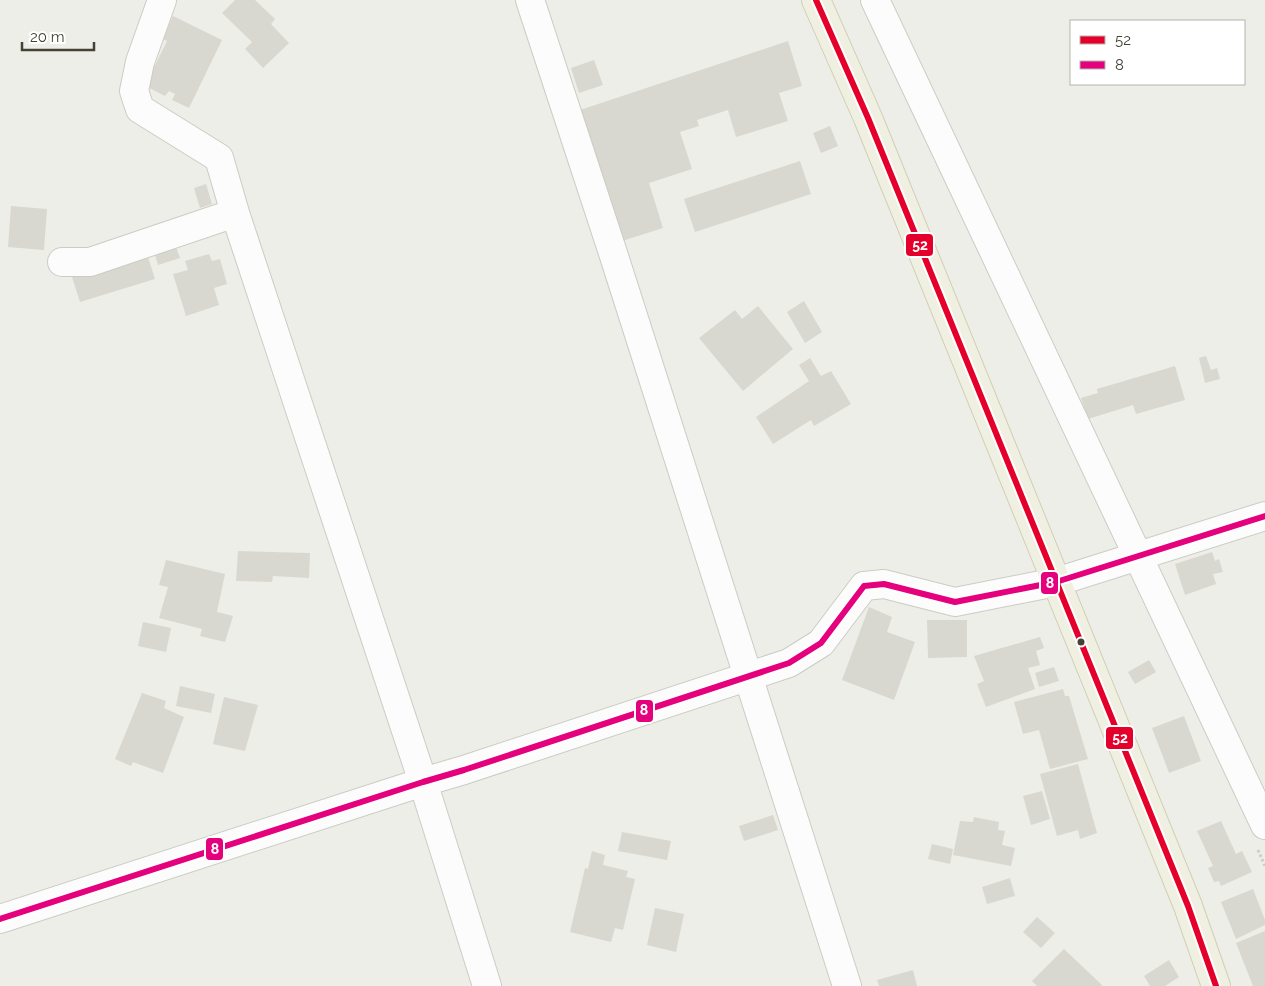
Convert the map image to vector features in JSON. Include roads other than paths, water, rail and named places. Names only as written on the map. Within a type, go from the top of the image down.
[{"type":"main road","points":[[816,0],[871,127],[1188,906],[1216,986]]},
{"type":"street","points":[[162,0],[140,62],[134,91],[140,109],[218,158],[487,986]]},
{"type":"street","points":[[530,0],[613,252],[847,986]]},
{"type":"street","points":[[875,0],[1265,825]]},
{"type":"street","points":[[62,262],[90,262],[235,213]]},
{"type":"street","points":[[0,919],[789,663],[821,643],[864,586],[884,584],[955,602],[1056,582],[1265,516]]}]
